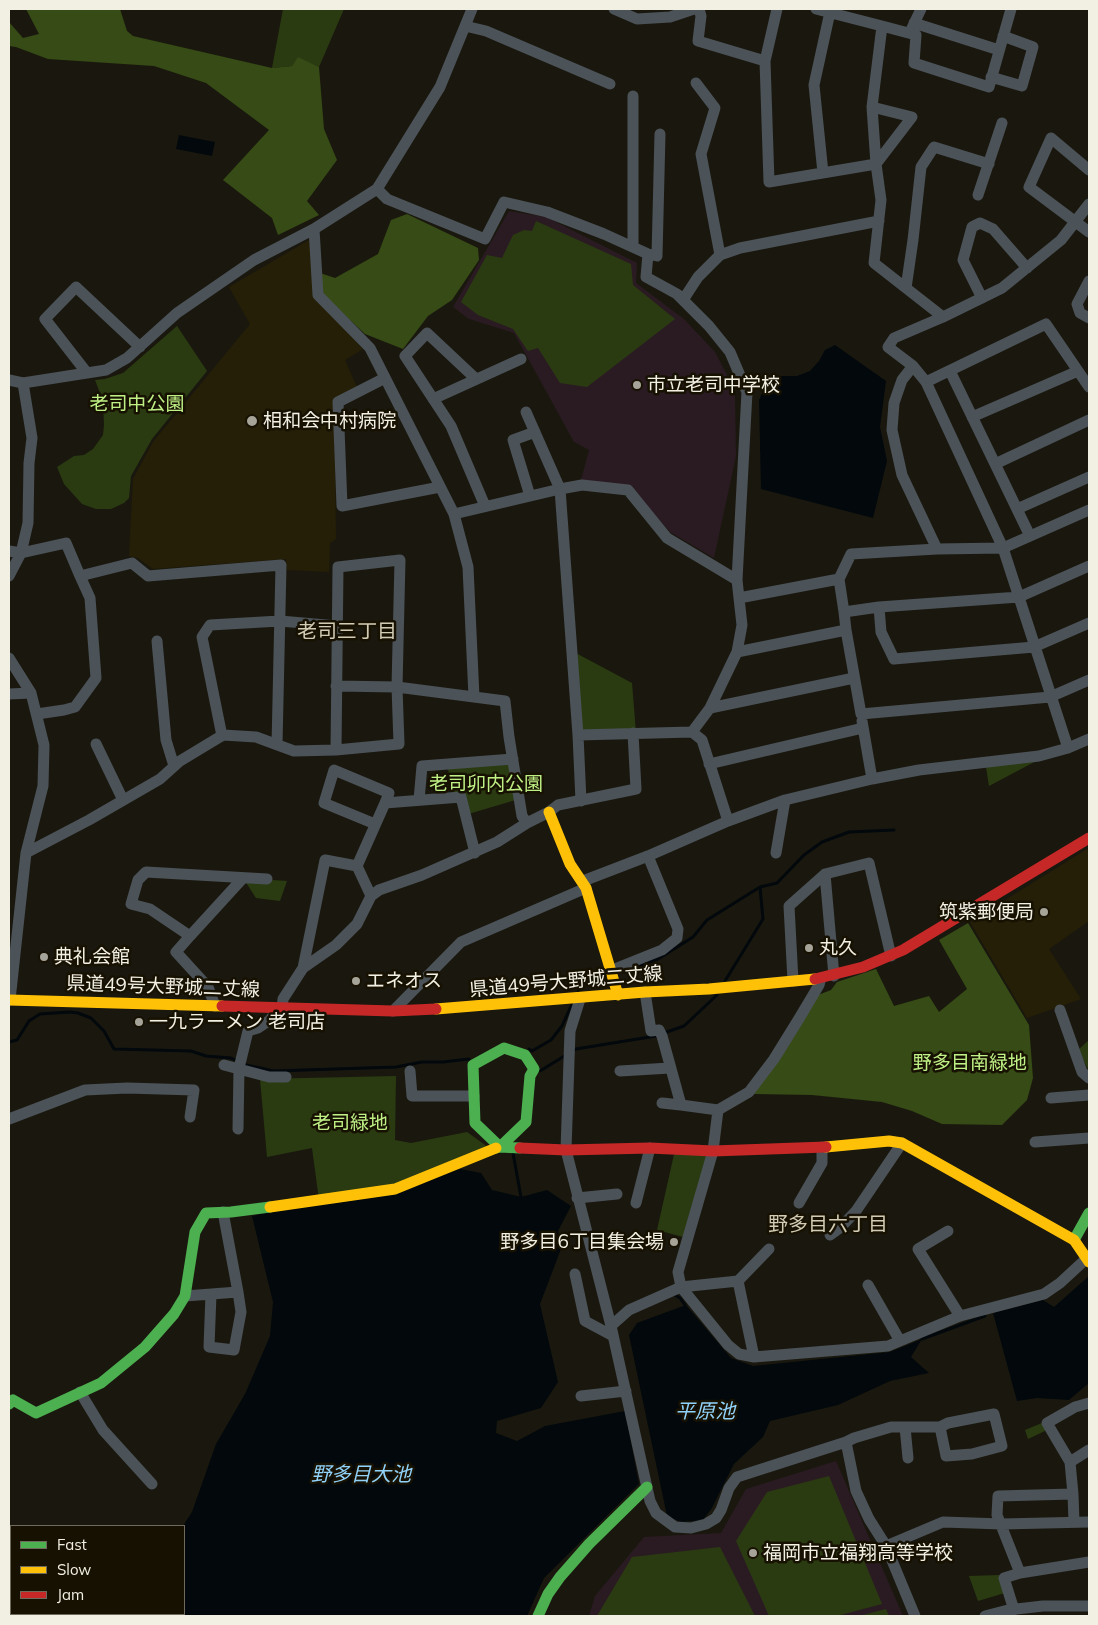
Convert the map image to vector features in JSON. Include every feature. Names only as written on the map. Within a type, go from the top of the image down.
[{"type":"street","points":[[9,380],[23,383],[106,370],[127,358],[177,313],[248,265],[314,229],[377,188],[440,87],[472,9]]},
{"type":"street","points":[[614,9],[637,19],[670,17],[694,9]]},
{"type":"street","points":[[699,9],[701,16],[698,40],[765,60]]},
{"type":"street","points":[[777,9],[765,60],[769,182],[876,164],[912,117],[872,107]]},
{"type":"street","points":[[816,9],[882,26],[912,28],[999,50]]},
{"type":"street","points":[[912,28],[921,9]]},
{"type":"street","points":[[912,28],[916,35],[914,63],[989,87],[1011,9]]},
{"type":"street","points":[[823,173],[814,85],[830,12]]},
{"type":"street","points":[[465,26],[486,31],[610,84]]},
{"type":"street","points":[[882,26],[872,107],[876,164],[881,200],[874,263],[943,317]]},
{"type":"street","points":[[991,77],[1022,86],[1033,47],[1003,36]]},
{"type":"street","points":[[696,83],[714,108],[702,154],[720,254]]},
{"type":"street","points":[[633,96],[633,247]]},
{"type":"street","points":[[978,195],[1002,123]]},
{"type":"street","points":[[377,188],[388,199],[485,239],[504,202],[547,212],[657,256],[660,134]]},
{"type":"street","points":[[1089,170],[1051,138],[1029,187],[1089,232]]},
{"type":"street","points":[[906,288],[921,167],[934,148],[989,164]]},
{"type":"street","points":[[1068,748],[1003,548],[926,382],[913,366],[888,347],[894,338],[943,317],[1002,288],[1060,240],[1089,204]]},
{"type":"street","points":[[683,300],[698,277],[720,254],[740,248],[879,221]]},
{"type":"street","points":[[982,298],[963,260],[972,227],[980,223],[993,229],[1027,268]]},
{"type":"street","points":[[314,229],[318,295],[370,348],[454,514],[468,566],[474,697]]},
{"type":"street","points":[[648,254],[646,277],[677,294],[709,326],[730,352],[747,392],[737,580],[742,625],[737,652],[710,708],[692,732]]},
{"type":"street","points":[[1089,281],[1077,304],[1080,313],[1089,318]]},
{"type":"street","points":[[87,373],[45,319],[76,287],[140,346]]},
{"type":"street","points":[[926,382],[1046,324],[1089,387]]},
{"type":"street","points":[[476,379],[427,332],[405,356],[451,426],[485,506]]},
{"type":"street","points":[[433,398],[521,359]]},
{"type":"street","points":[[913,366],[902,380],[894,403],[892,430],[902,475],[937,549]]},
{"type":"street","points":[[950,370],[1030,536]]},
{"type":"street","points":[[972,417],[1078,371]]},
{"type":"street","points":[[385,378],[338,402],[342,506],[440,487]]},
{"type":"street","points":[[9,576],[21,553],[28,523],[29,463],[32,438],[23,383]]},
{"type":"street","points":[[526,412],[560,489],[581,800]]},
{"type":"street","points":[[995,464],[1089,420]]},
{"type":"street","points":[[530,496],[511,435],[535,432]]},
{"type":"street","points":[[1017,509],[1089,477]]},
{"type":"street","points":[[454,514],[560,489],[582,486],[628,490],[667,538],[737,580]]},
{"type":"street","points":[[872,778],[839,579],[851,554],[937,549],[1003,548],[1089,510]]},
{"type":"street","points":[[9,551],[21,553],[66,543],[90,598],[96,678],[75,707],[37,714]]},
{"type":"street","points":[[26,853],[160,779],[174,766],[222,736],[256,737],[294,751],[336,750],[399,744],[397,688],[400,560],[338,567],[336,750]]},
{"type":"street","points":[[80,576],[132,563],[148,576],[281,565],[277,744]]},
{"type":"street","points":[[844,612],[879,606],[1019,596],[1089,566]]},
{"type":"street","points":[[739,598],[839,579]]},
{"type":"street","points":[[879,606],[880,632],[894,659],[1034,647],[1089,623]]},
{"type":"street","points":[[222,736],[202,637],[210,625],[280,621],[337,626]]},
{"type":"street","points":[[737,652],[846,630]]},
{"type":"street","points":[[157,641],[166,740],[174,766]]},
{"type":"street","points":[[9,658],[31,693],[44,745],[43,786],[26,853],[9,1000]]},
{"type":"street","points":[[710,708],[854,678]]},
{"type":"street","points":[[861,714],[1050,697],[1089,680]]},
{"type":"street","points":[[336,686],[397,688],[505,701],[522,816],[527,823]]},
{"type":"street","points":[[9,694],[31,693]]},
{"type":"street","points":[[709,764],[863,728]]},
{"type":"street","points":[[578,735],[692,732],[702,740],[728,821]]},
{"type":"street","points":[[238,1128],[240,1063],[248,1031],[258,1028],[270,1020],[279,1009],[283,998],[303,968],[336,945],[357,924],[371,896],[379,890],[422,876],[475,853],[549,812],[558,805],[636,789],[633,733]]},
{"type":"street","points":[[393,1011],[461,942],[728,821],[785,800],[872,778],[919,770],[1039,756],[1068,748],[1089,739]]},
{"type":"street","points":[[96,744],[123,800]]},
{"type":"street","points":[[419,800],[422,766],[513,759]]},
{"type":"street","points":[[371,896],[357,866],[389,793],[334,770],[324,803],[375,824]]},
{"type":"street","points":[[385,803],[461,797],[475,853]]},
{"type":"street","points":[[776,853],[785,800]]},
{"type":"street","points":[[549,812],[570,864],[585,885],[618,995]]},
{"type":"street","name":"県道49号大野城二丈線","points":[[9,1000],[393,1011],[709,989],[821,978],[863,967],[891,956],[953,921],[1089,838]]},
{"type":"street","points":[[613,974],[662,950],[677,938],[678,929],[648,856]]},
{"type":"street","points":[[303,968],[325,860],[357,866]]},
{"type":"street","points":[[793,981],[789,906],[825,874],[869,863],[891,956]]},
{"type":"street","points":[[190,936],[150,909],[131,904],[138,880],[146,872],[268,879]]},
{"type":"street","points":[[825,874],[834,976]]},
{"type":"street","points":[[215,1006],[208,987],[176,952],[243,878]]},
{"type":"street","points":[[662,1103],[718,1110],[749,1092],[785,1042],[819,985],[821,978]]},
{"type":"street","points":[[645,992],[651,1031],[660,1033],[681,1105]]},
{"type":"street","points":[[574,999],[570,1031],[566,1150],[612,1331],[650,1501],[656,1513],[675,1526],[691,1528],[706,1524],[716,1518],[729,1488],[737,1477],[891,1427],[940,1427],[948,1423],[994,1414],[1002,1446],[972,1454],[946,1456],[940,1427]]},
{"type":"street","points":[[1060,1010],[1082,1072],[1089,1078]]},
{"type":"street","points":[[9,1404],[13,1400],[36,1412],[101,1382],[145,1347],[174,1314],[185,1296],[195,1232],[206,1213],[396,1189],[500,1147],[526,1122],[530,1076],[534,1069],[525,1055],[504,1048],[473,1065],[475,1122],[500,1147],[566,1150],[650,1148],[713,1151],[888,1141],[902,1143],[1074,1240],[1088,1261],[1060,1284],[1044,1294],[960,1316],[888,1346],[754,1357],[739,1354],[728,1345],[681,1286],[678,1272],[713,1151],[718,1110]]},
{"type":"street","points":[[224,1065],[240,1063],[269,1077],[286,1077]]},
{"type":"street","points":[[620,1071],[670,1068]]},
{"type":"street","points":[[410,1071],[412,1096],[474,1096]]},
{"type":"street","points":[[9,1118],[86,1090],[127,1088],[194,1090],[190,1117]]},
{"type":"street","points":[[1051,1098],[1089,1094]]},
{"type":"street","points":[[1035,1142],[1089,1138]]},
{"type":"street","points":[[830,1235],[841,1227],[856,1210],[902,1143]]},
{"type":"street","points":[[799,1203],[822,1163],[822,1146]]},
{"type":"street","points":[[636,1203],[650,1148]]},
{"type":"street","points":[[577,1198],[617,1194]]},
{"type":"street","points":[[211,1294],[209,1347],[234,1350],[241,1312],[223,1212]]},
{"type":"street","points":[[1074,1240],[1089,1213]]},
{"type":"street","points":[[948,1231],[918,1248],[960,1316]]},
{"type":"street","points":[[612,1331],[629,1310],[681,1286],[738,1281],[770,1249]]},
{"type":"street","points":[[575,1274],[585,1321],[612,1331]]},
{"type":"street","points":[[738,1281],[754,1357]]},
{"type":"street","points":[[868,1285],[900,1341]]},
{"type":"street","points":[[185,1296],[238,1292]]},
{"type":"street","points":[[581,1396],[626,1391]]},
{"type":"street","points":[[80,1392],[103,1430],[152,1484]]},
{"type":"street","points":[[1074,1522],[1070,1462],[1047,1423],[1075,1407],[1089,1403]]},
{"type":"street","points":[[905,1427],[908,1458]]},
{"type":"street","points":[[846,1442],[856,1491],[869,1519],[886,1546],[915,1616]]},
{"type":"street","points":[[1070,1462],[1089,1450]]},
{"type":"street","points":[[538,1616],[548,1594],[560,1577],[589,1544],[647,1487]]},
{"type":"street","points":[[1020,1573],[997,1515],[998,1496],[1073,1494]]},
{"type":"street","points":[[886,1546],[943,1522],[1002,1524],[1089,1522]]},
{"type":"street","points":[[1014,1610],[1004,1578],[1020,1573],[1089,1562]]},
{"type":"street","points":[[985,1616],[1043,1606],[1089,1606]]},
{"type":"street","points":[[1064,1616],[1076,1606]]},
{"type":"shaded area","name":"市立老司中学校","points":[[509,211],[546,217],[637,263],[636,283],[684,319],[715,352],[726,373],[735,397],[736,456],[714,558],[670,532],[630,486],[581,480],[589,450],[574,442],[514,333],[469,319],[453,307]]},
{"type":"shaded area","name":"相和会中村病院","points":[[309,240],[315,298],[363,349],[345,360],[357,387],[334,399],[336,539],[330,543],[329,572],[287,570],[286,559],[153,569],[138,558],[129,556],[133,479],[153,442],[250,324],[229,287]]},
{"type":"shaded area","points":[[1087,849],[1089,852],[1089,921],[1049,949],[1081,999],[1027,1018],[970,922]]},
{"type":"shaded area","name":"福岡市立福翔高等学校","points":[[836,1461],[903,1616],[589,1616],[595,1596],[644,1537],[721,1533],[746,1489]]},
{"type":"green space","points":[[26,9],[120,9],[127,31],[133,36],[272,68],[292,66],[298,57],[319,67],[324,129],[337,160],[307,201],[319,215],[278,235],[272,218],[223,180],[269,130],[206,83],[154,66],[48,59],[9,46],[9,22],[23,38],[39,34]]},
{"type":"green space","points":[[283,9],[344,9],[319,67],[298,58],[292,66],[272,68]]},
{"type":"green space","points":[[407,214],[478,248],[479,260],[452,300],[428,316],[403,349],[365,334],[321,293],[320,273],[335,278],[378,254],[391,220]]},
{"type":"green space","points":[[536,221],[631,264],[633,285],[675,319],[587,387],[560,383],[538,348],[528,351],[513,329],[478,315],[461,302],[487,255],[502,258],[513,235],[524,230],[532,231]]},
{"type":"green space","name":"老司中公園","points":[[177,326],[207,371],[152,439],[131,476],[129,498],[124,503],[111,509],[96,509],[82,504],[64,484],[57,467],[74,456],[84,455],[93,449],[103,435],[103,401],[95,380],[123,373]]},
{"type":"green space","points":[[572,651],[632,683],[636,733],[578,735]]},
{"type":"green space","name":"老司卯内公園","points":[[513,759],[519,799],[465,815],[453,798],[447,763]]},
{"type":"green space","points":[[1040,759],[989,786],[986,767]]},
{"type":"green space","points":[[243,878],[287,881],[280,901],[256,898]]},
{"type":"green space","name":"野多目南緑地","points":[[968,923],[1029,1025],[1033,1078],[1027,1100],[1002,1125],[942,1124],[912,1111],[882,1102],[812,1095],[754,1094],[818,995],[831,990],[837,982],[876,969],[894,1006],[929,996],[939,1012],[967,989],[939,940]]},
{"type":"green space","points":[[1089,1040],[1089,1068],[1088,1069],[1078,1050]]},
{"type":"green space","name":"老司緑地","points":[[396,1076],[395,1140],[411,1143],[467,1132],[492,1150],[395,1189],[319,1200],[312,1148],[267,1157],[260,1079]]},
{"type":"green space","points":[[675,1150],[713,1151],[687,1238],[657,1230]]},
{"type":"green space","points":[[1042,1423],[1047,1430],[1028,1439],[1025,1430]]},
{"type":"green space","points":[[829,1476],[882,1604],[837,1616],[769,1616],[736,1541],[767,1492]]},
{"type":"green space","points":[[720,1547],[755,1616],[597,1616],[632,1557]]},
{"type":"green space","points":[[999,1575],[1005,1593],[978,1601],[969,1576]]},
{"type":"green space","points":[[886,1609],[889,1616],[859,1616]]},
{"type":"water","points":[[179,135],[215,142],[212,156],[176,149]]},
{"type":"water","points":[[835,345],[886,381],[880,427],[887,461],[873,518],[761,489],[759,400],[770,376],[797,376],[810,371],[819,361],[825,350]]},
{"type":"water","name":"野多目大池","points":[[460,1169],[481,1173],[492,1190],[521,1197],[547,1190],[571,1206],[558,1231],[561,1249],[540,1304],[558,1382],[541,1408],[497,1421],[496,1433],[517,1441],[545,1426],[625,1411],[639,1484],[544,1578],[527,1616],[113,1616],[185,1615],[184,1525],[192,1512],[216,1444],[245,1394],[270,1336],[273,1302],[252,1216]]},
{"type":"water","points":[[1089,1276],[1089,1383],[1069,1400],[1037,1398],[1017,1401],[993,1313],[1043,1300],[1054,1307]]},
{"type":"water","name":"平原池","points":[[686,1305],[731,1358],[753,1366],[890,1352],[922,1339],[911,1357],[929,1373],[890,1381],[838,1405],[770,1421],[763,1437],[734,1464],[712,1508],[703,1520],[681,1522],[667,1516],[629,1335],[637,1323]]},
{"type":"waterway","points":[[633,968],[658,959],[693,937],[707,920],[760,887],[777,883],[804,855],[822,842],[849,832],[894,830]]},
{"type":"waterway","points":[[725,981],[763,919],[760,887]]},
{"type":"waterway","points":[[578,992],[584,982],[607,974]]},
{"type":"waterway","points":[[664,1033],[684,1026],[717,995]]},
{"type":"waterway","points":[[529,1049],[532,1051],[551,1040],[562,1026],[572,1004]]},
{"type":"waterway","points":[[9,1042],[17,1040],[29,1021],[40,1014],[70,1012],[91,1018],[104,1031],[114,1049],[191,1051],[206,1056],[231,1058],[246,1065],[274,1071],[396,1067],[422,1062],[469,1059]]},
{"type":"waterway","points":[[572,1051],[656,1036]]},
{"type":"waterway","points":[[540,1071],[566,1055]]},
{"type":"waterway","points":[[513,1153],[521,1197]]},
{"type":"waterway","points":[[673,1294],[680,1298],[685,1305]]},
{"type":"waterway","points":[[922,1339],[985,1316]]},
{"type":"traffic: fast","points":[[496,1148],[500,1147],[526,1122],[530,1076],[534,1069],[525,1055],[504,1048],[473,1065],[475,1123],[500,1147],[520,1148]]},
{"type":"traffic: fast","points":[[9,1404],[13,1400],[36,1413],[101,1383],[145,1347],[174,1314],[185,1296],[195,1232],[206,1213],[270,1207]]},
{"type":"traffic: fast","points":[[1074,1240],[1089,1213]]},
{"type":"traffic: fast","points":[[538,1616],[548,1594],[560,1577],[589,1544],[647,1487]]},
{"type":"traffic: slow","points":[[549,812],[570,864],[586,888],[618,995]]},
{"type":"traffic: slow","points":[[436,1009],[645,992],[709,989],[815,979]]},
{"type":"traffic: slow","points":[[9,1000],[222,1006]]},
{"type":"traffic: slow","points":[[826,1147],[889,1141],[902,1143],[1074,1240],[1089,1262]]},
{"type":"traffic: slow","points":[[270,1207],[395,1189],[496,1148]]},
{"type":"traffic: jam","points":[[815,979],[863,967],[903,950],[1089,838]]},
{"type":"traffic: jam","points":[[222,1006],[393,1011],[436,1009]]},
{"type":"traffic: jam","points":[[520,1148],[566,1150],[650,1148],[713,1151],[826,1147]]},
{"type":"place","name":"市立老司中学校","points":[[637,385]]},
{"type":"place","name":"相和会中村病院","points":[[252,421]]},
{"type":"place","name":"筑紫郵便局","points":[[1044,912]]},
{"type":"place","name":"丸久","points":[[809,948]]},
{"type":"place","name":"典礼会館","points":[[44,957]]},
{"type":"place","name":"エネオス","points":[[356,981]]},
{"type":"place","name":"一九ラーメン 老司店","points":[[139,1022]]},
{"type":"place","name":"野多目6丁目集会場","points":[[674,1242]]},
{"type":"place","name":"福岡市立福翔高等学校","points":[[753,1553]]},
{"type":"district","name":"老司三丁目","points":[[347,632]]},
{"type":"district","name":"野多目六丁目","points":[[828,1225]]}]
